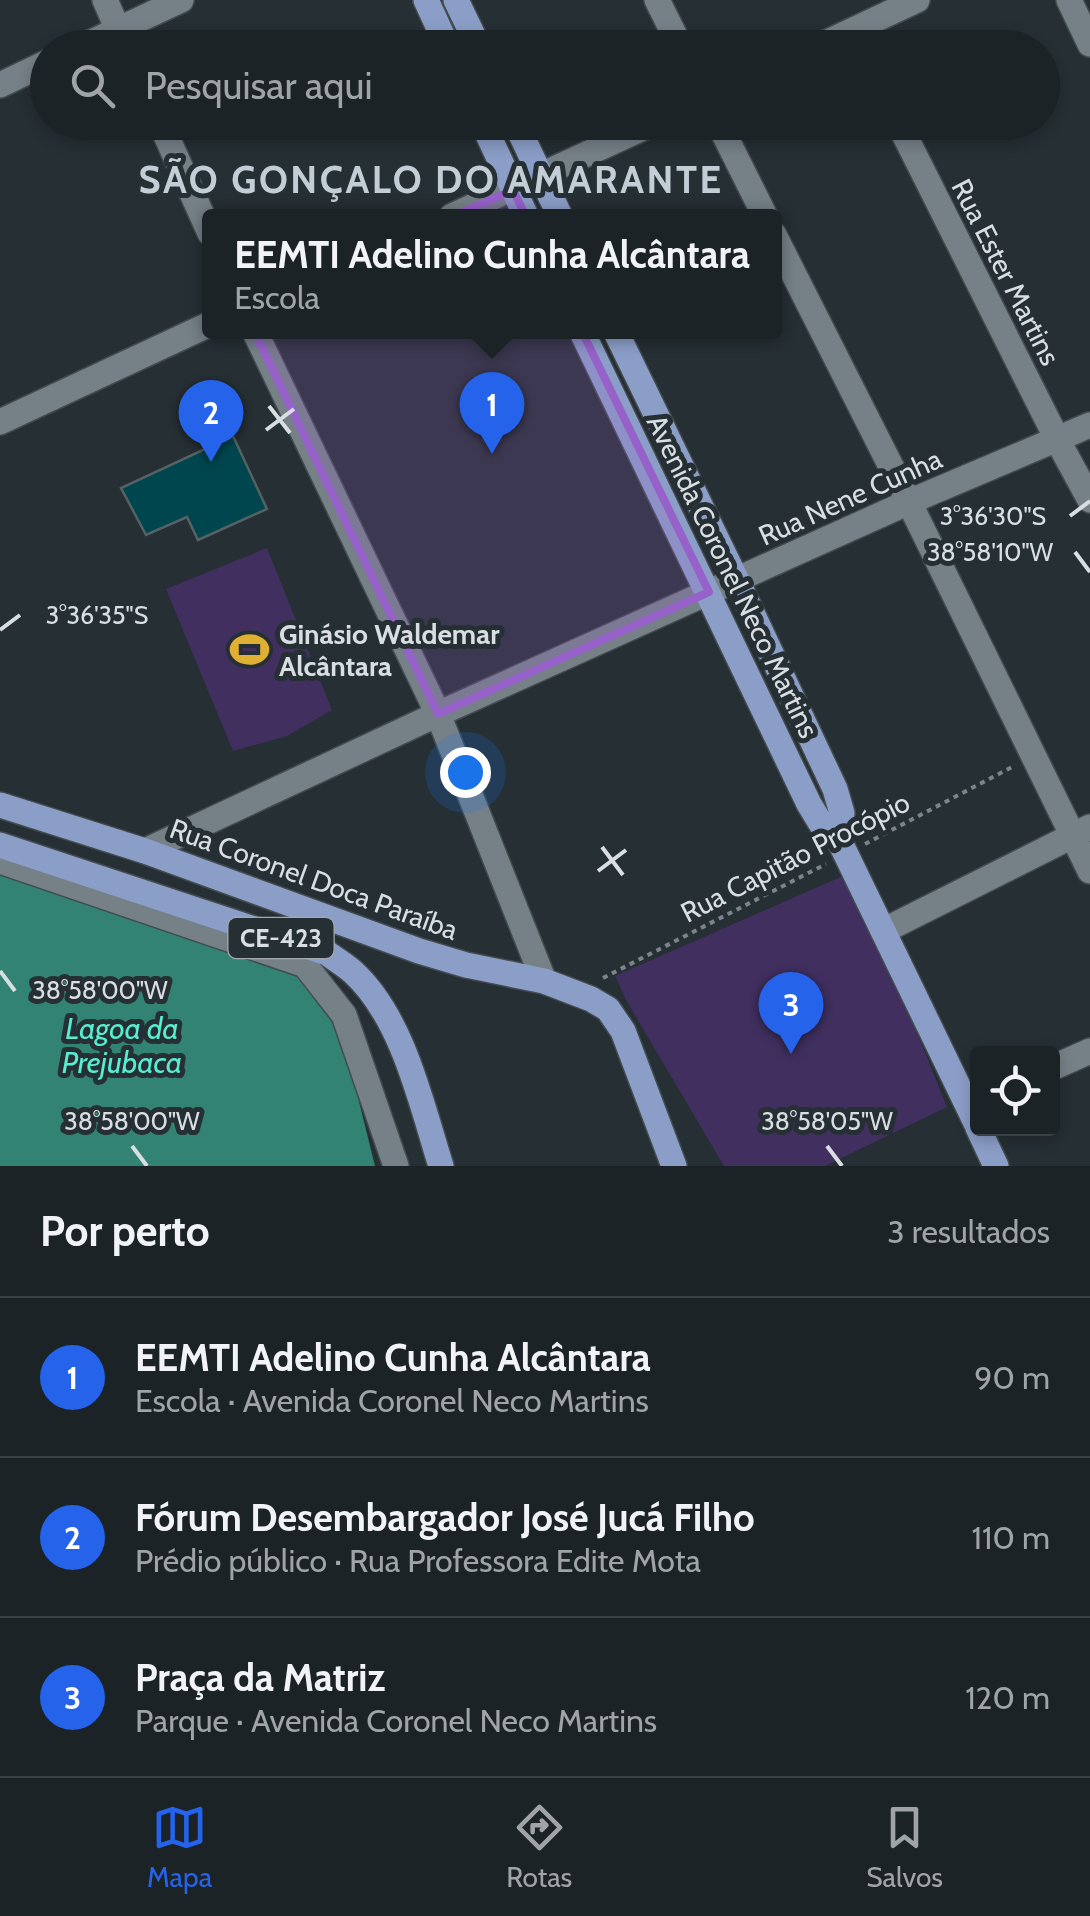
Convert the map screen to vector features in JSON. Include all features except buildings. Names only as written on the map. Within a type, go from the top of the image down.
[{"type":"main road","points":[[426,0],[440,30]]},
{"type":"main road","points":[[456,0],[470,30]]},
{"type":"main road","points":[[490,140],[523,209]]},
{"type":"main road","points":[[524,140],[557,209]]},
{"type":"main road","name":"Avenida Coronel Neco Martins","points":[[585,339],[817,819],[842,847],[970,1107]]},
{"type":"main road","name":"Avenida Coronel Neco Martins","points":[[619,339],[840,803],[842,847]]},
{"type":"main road","name":"Rua Coronel Doca Paraíba","points":[[0,805],[145,851],[466,965],[544,981],[608,1009],[623,1030],[674,1166]]},
{"type":"main road","name":"CE-423","points":[[0,846],[327,953],[354,972],[382,1008],[402,1048],[441,1166]]},
{"type":"main road","name":"Avenida Coronel Neco Martins","points":[[983,1136],[996,1166]]},
{"type":"street","points":[[105,0],[118,30]]},
{"type":"street","points":[[135,30],[182,0]]},
{"type":"street","points":[[657,0],[671,30]]},
{"type":"street","points":[[870,30],[917,0]]},
{"type":"street","points":[[1069,0],[1090,44]]},
{"type":"street","points":[[0,85],[30,71]]},
{"type":"street","points":[[168,140],[202,215]]},
{"type":"street","points":[[469,209],[618,140]]},
{"type":"street","points":[[727,140],[762,209]]},
{"type":"street","name":"Rua Ester Martins","points":[[907,140],[1090,500]]},
{"type":"street","points":[[782,252],[1034,756],[1081,831],[1090,871]]},
{"type":"street","points":[[0,422],[202,328]]},
{"type":"street","points":[[258,339],[438,714],[544,981]]},
{"type":"street","name":"Rua Nene Cunha","points":[[145,851],[708,592],[1090,425]]},
{"type":"street","points":[[883,931],[1081,831]]},
{"type":"street","points":[[0,861],[306,965],[344,1015],[396,1166]]},
{"type":"street","points":[[1060,1064],[1090,1050]]},
{"type":"path","name":"Rua Capitão Procópio","points":[[575,992],[842,847],[1034,756]]},
{"type":"highlighted area","points":[[513,190],[709,592],[438,714],[243,308]]},
{"type":"shaded area","name":"Ginásio Waldemar Alcântara","points":[[267,548],[332,710],[287,736],[233,751],[166,589]]},
{"type":"shaded area","points":[[852,872],[947,1107],[825,1166],[724,1166],[615,976]]},
{"type":"water","name":"Lagoa da Prejubaca","points":[[0,875],[306,975],[340,1025],[375,1166],[0,1166]]},
{"type":"place","name":"EEMTI Adelino Cunha Alcântara","points":[[492,454]]},
{"type":"place","name":"Fórum Desembargador José Jucá Filho","points":[[211,462]]},
{"type":"place","name":"Ginásio Waldemar Alcântara","points":[[249,650]]},
{"type":"place","name":"Praça da Matriz","points":[[791,1054]]},
{"type":"district","name":"SÃO GONÇALO DO AMARANTE","points":[[431,179]]}]
